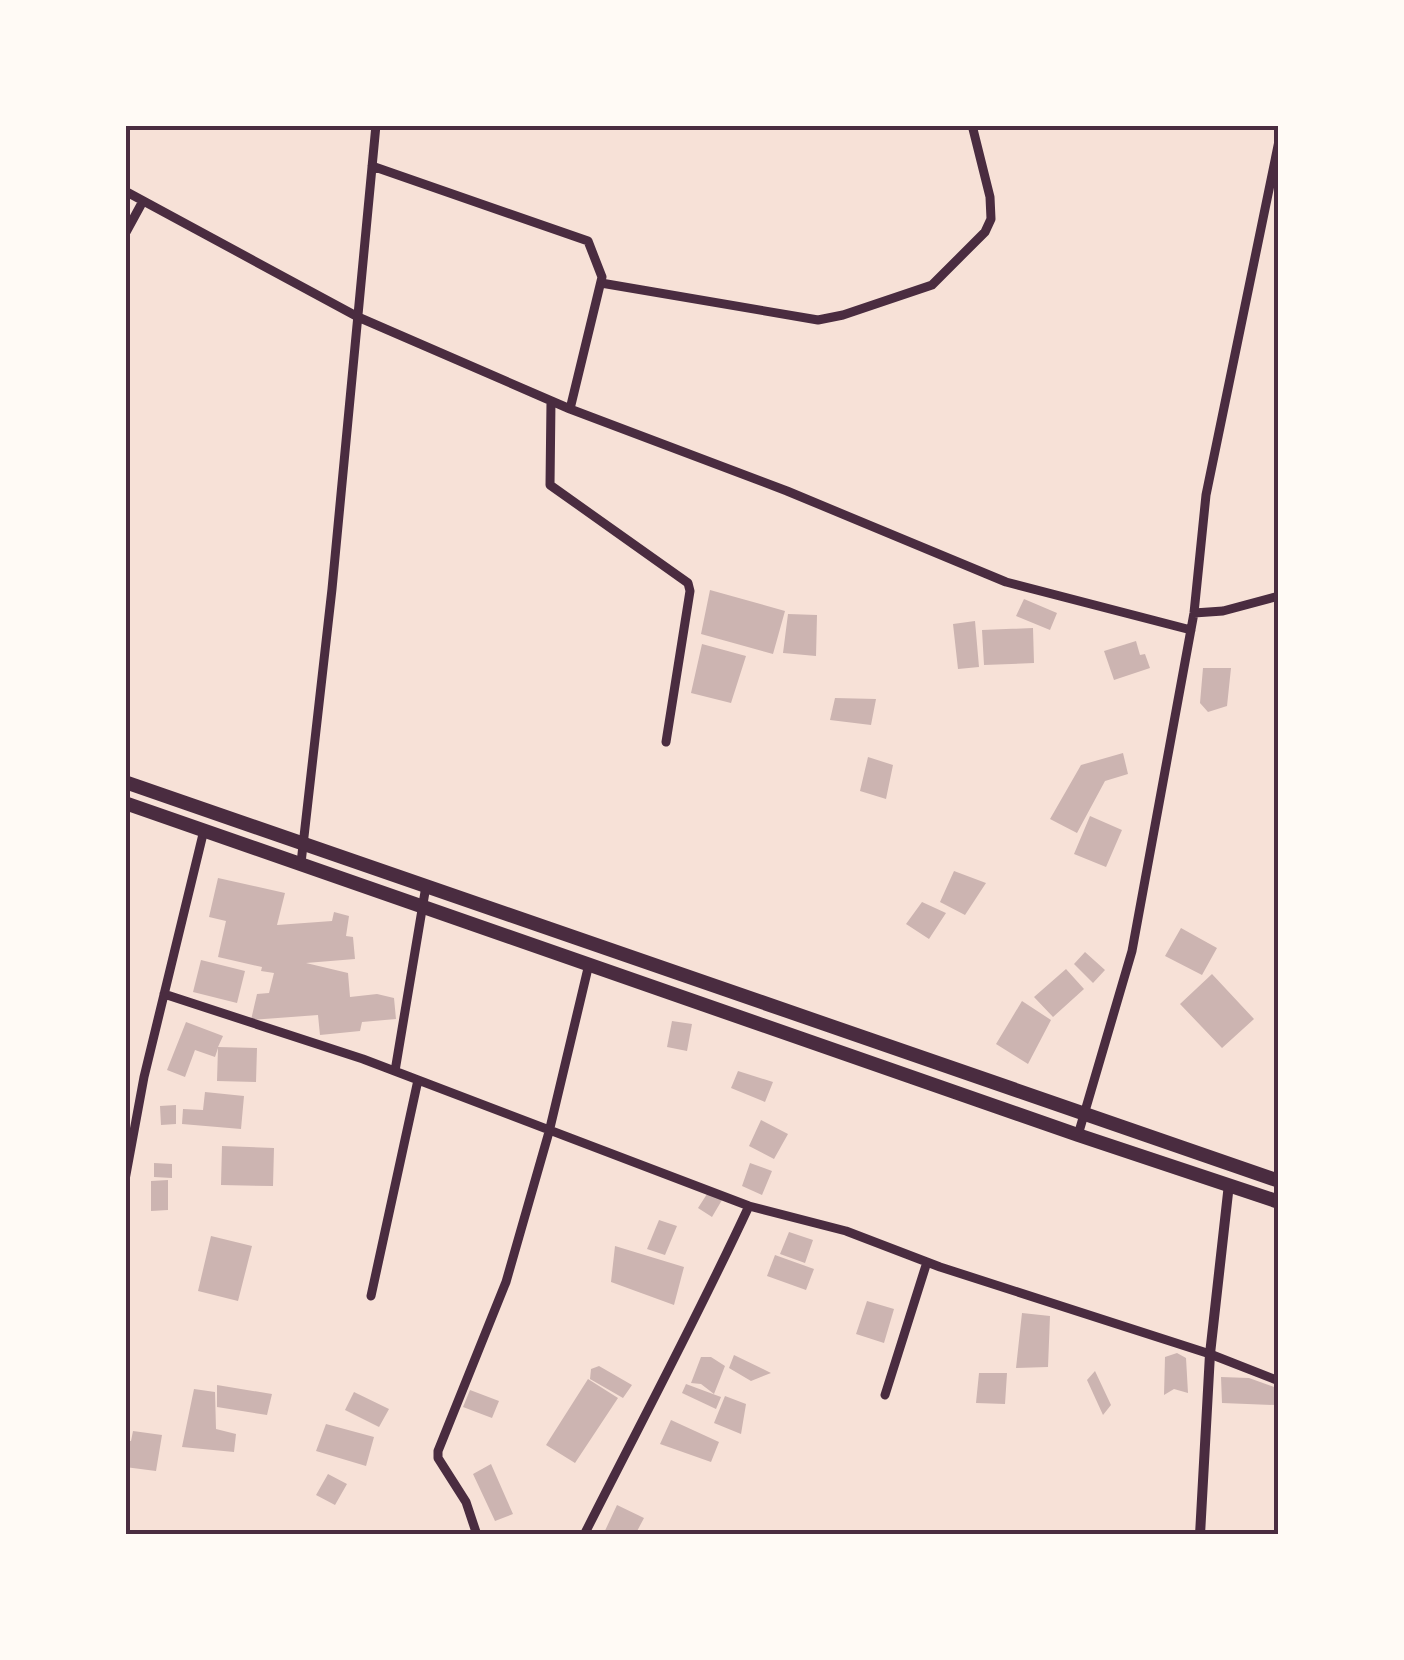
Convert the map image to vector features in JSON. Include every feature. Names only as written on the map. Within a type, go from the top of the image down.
[{"type":"highway","points":[[125,782],[1279,1181]]},
{"type":"highway","points":[[125,803],[1279,1202]]},
{"type":"street","points":[[300,864],[332,589],[376,125]]},
{"type":"street","points":[[601,282],[818,320],[843,316],[916,292],[932,284],[985,232],[990,219],[990,197],[972,125]]},
{"type":"street","points":[[1078,1135],[1132,952],[1194,613],[1206,495],[1279,141]]},
{"type":"street","points":[[372,166],[588,241],[602,276],[570,410]]},
{"type":"street","points":[[125,191],[358,316],[570,410],[787,492],[1006,582],[1191,630]]},
{"type":"street","points":[[125,234],[143,201]]},
{"type":"street","points":[[551,401],[550,486],[688,583],[690,591],[666,742]]},
{"type":"street","points":[[1194,613],[1224,611],[1279,596]]},
{"type":"street","points":[[125,1180],[144,1077],[204,830]]},
{"type":"street","points":[[396,1071],[426,886]]},
{"type":"street","points":[[477,1535],[466,1502],[438,1458],[438,1451],[506,1282],[549,1132],[589,964]]},
{"type":"street","points":[[164,994],[396,1071],[749,1206],[846,1231],[927,1262],[1210,1354],[1279,1382]]},
{"type":"street","points":[[371,1296],[418,1080]]},
{"type":"street","points":[[1200,1535],[1210,1354],[1229,1184]]},
{"type":"street","points":[[584,1535],[630,1440],[696,1321],[749,1206]]},
{"type":"street","points":[[885,1395],[927,1262]]},
{"type":"building","points":[[710,590],[785,611],[773,654],[701,634]]},
{"type":"building","points":[[1024,599],[1057,613],[1050,630],[1016,616]]},
{"type":"building","points":[[788,614],[817,615],[816,656],[783,653]]},
{"type":"building","points":[[975,621],[979,667],[958,669],[953,624]]},
{"type":"building","points":[[1033,628],[1034,663],[984,665],[982,630]]},
{"type":"building","points":[[1136,641],[1150,668],[1114,680],[1104,651]]},
{"type":"building","points":[[702,644],[746,656],[731,703],[691,693]]},
{"type":"building","points":[[1203,668],[1231,668],[1227,706],[1208,712],[1200,703]]},
{"type":"building","points":[[835,698],[876,699],[871,725],[830,720]]},
{"type":"building","points":[[1123,753],[1128,774],[1105,781],[1077,833],[1050,819],[1081,765]]},
{"type":"building","points":[[868,757],[893,765],[886,799],[860,791]]},
{"type":"building","points":[[1090,816],[1122,830],[1106,867],[1074,854]]},
{"type":"building","points":[[954,871],[986,883],[965,915],[940,902]]},
{"type":"building","points":[[218,878],[285,893],[277,925],[332,921],[334,912],[349,916],[346,936],[353,937],[355,959],[306,963],[348,973],[350,997],[377,994],[394,998],[396,1019],[362,1022],[360,1031],[320,1035],[318,1015],[251,1020],[257,994],[269,993],[274,973],[218,957],[226,921],[209,917]]},
{"type":"building","points":[[922,902],[946,913],[929,939],[906,924]]},
{"type":"building","points":[[1181,928],[1217,948],[1202,975],[1165,956]]},
{"type":"building","points":[[1085,952],[1105,970],[1093,983],[1074,964]]},
{"type":"building","points":[[201,960],[245,971],[237,1003],[193,992]]},
{"type":"building","points":[[1066,969],[1084,989],[1053,1017],[1034,997]]},
{"type":"building","points":[[1212,974],[1254,1019],[1222,1048],[1180,1004]]},
{"type":"building","points":[[1022,1001],[1051,1020],[1028,1064],[996,1044]]},
{"type":"building","points":[[672,1021],[692,1024],[687,1051],[667,1047]]},
{"type":"building","points":[[186,1022],[223,1036],[218,1047],[257,1048],[256,1082],[217,1081],[218,1048],[215,1057],[195,1050],[185,1077],[167,1070]]},
{"type":"building","points":[[738,1071],[773,1082],[765,1102],[731,1088]]},
{"type":"building","points":[[205,1092],[244,1096],[241,1129],[182,1124],[183,1109],[203,1110]]},
{"type":"building","points":[[176,1105],[176,1124],[161,1125],[160,1106]]},
{"type":"building","points":[[761,1120],[788,1134],[774,1159],[749,1146]]},
{"type":"building","points":[[222,1146],[274,1148],[273,1186],[221,1185]]},
{"type":"building","points":[[154,1163],[172,1164],[172,1178],[154,1177]]},
{"type":"building","points":[[750,1163],[772,1171],[762,1195],[742,1186]]},
{"type":"building","points":[[168,1180],[168,1210],[151,1211],[151,1181]]},
{"type":"building","points":[[707,1194],[722,1200],[712,1217],[698,1208]]},
{"type":"building","points":[[659,1220],[677,1226],[665,1255],[647,1249]]},
{"type":"building","points":[[789,1232],[813,1240],[805,1263],[780,1254]]},
{"type":"building","points":[[211,1236],[252,1246],[238,1301],[198,1291]]},
{"type":"building","points":[[615,1246],[684,1267],[674,1305],[611,1282]]},
{"type":"building","points":[[775,1255],[814,1269],[806,1290],[767,1276]]},
{"type":"building","points":[[867,1301],[894,1309],[884,1343],[856,1334]]},
{"type":"building","points":[[1022,1313],[1050,1316],[1048,1367],[1016,1368]]},
{"type":"building","points":[[1177,1353],[1186,1358],[1188,1393],[1174,1389],[1164,1395],[1165,1357]]},
{"type":"building","points":[[734,1355],[771,1373],[751,1381],[729,1368]]},
{"type":"building","points":[[701,1357],[711,1357],[725,1366],[714,1394],[701,1384],[691,1383]]},
{"type":"building","points":[[599,1366],[632,1385],[623,1398],[590,1379],[591,1369]]},
{"type":"building","points":[[1095,1371],[1111,1405],[1103,1415],[1087,1380]]},
{"type":"building","points":[[979,1373],[1007,1373],[1005,1404],[976,1403]]},
{"type":"building","points":[[1221,1377],[1249,1378],[1277,1388],[1275,1405],[1222,1403]]},
{"type":"building","points":[[588,1379],[618,1398],[575,1463],[546,1445]]},
{"type":"building","points":[[686,1384],[721,1397],[716,1409],[682,1393]]},
{"type":"building","points":[[217,1385],[272,1394],[267,1415],[217,1407]]},
{"type":"building","points":[[194,1389],[215,1392],[216,1429],[236,1434],[234,1452],[182,1447]]},
{"type":"building","points":[[470,1390],[499,1401],[492,1418],[463,1407]]},
{"type":"building","points":[[354,1392],[389,1409],[379,1427],[345,1410]]},
{"type":"building","points":[[725,1396],[746,1404],[741,1434],[714,1423]]},
{"type":"building","points":[[671,1420],[719,1442],[711,1462],[660,1444]]},
{"type":"building","points":[[326,1424],[374,1437],[366,1466],[316,1451]]},
{"type":"building","points":[[133,1431],[162,1435],[156,1471],[125,1467],[125,1440],[131,1441]]},
{"type":"building","points":[[491,1464],[513,1514],[495,1521],[473,1474]]},
{"type":"building","points":[[328,1474],[347,1484],[335,1505],[316,1495]]},
{"type":"building","points":[[617,1505],[644,1518],[635,1535],[603,1535]]}]
